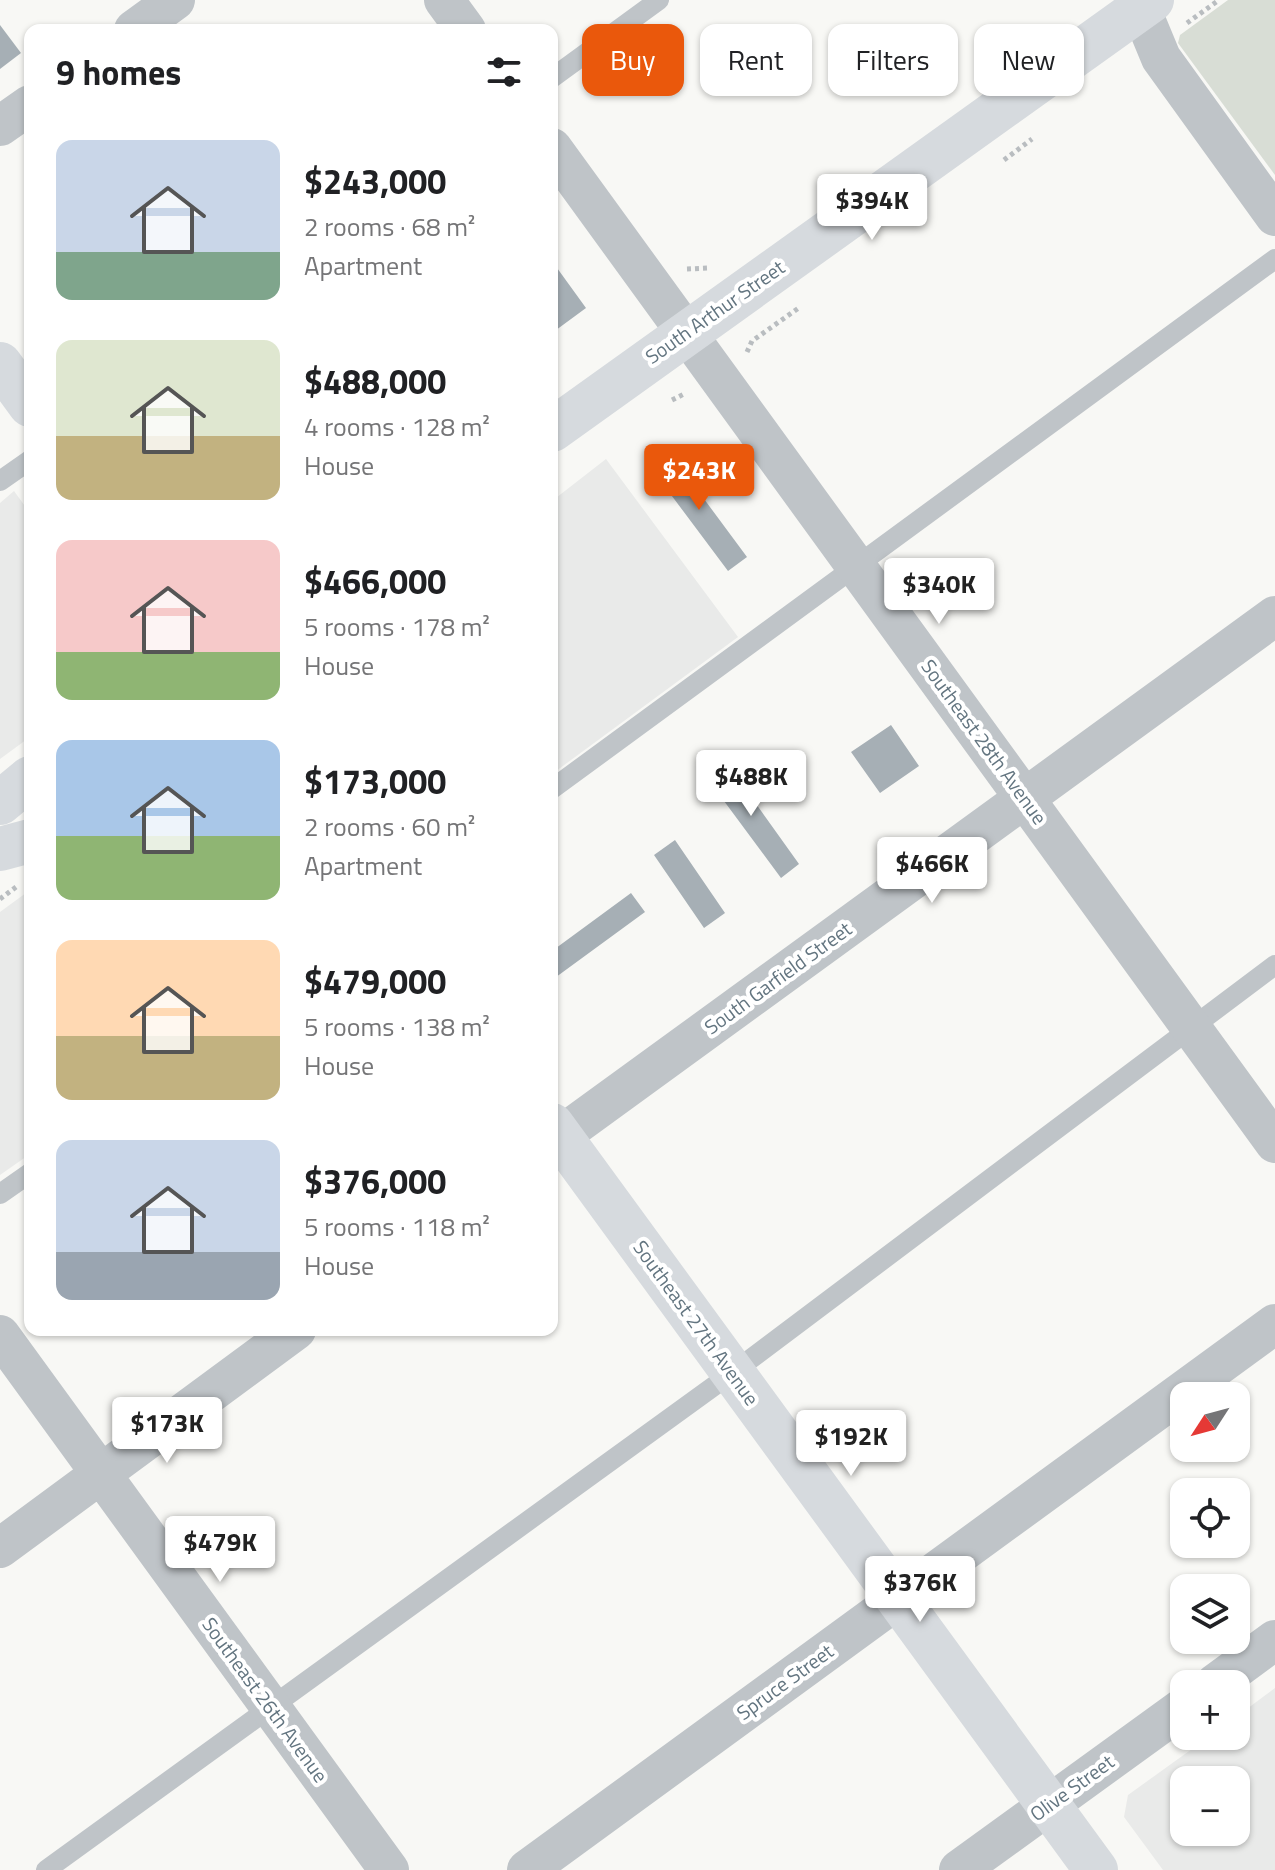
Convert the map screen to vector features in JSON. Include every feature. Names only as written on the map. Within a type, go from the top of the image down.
[{"type":"main road","name":"South Arthur Street","points":[[558,426],[688,330],[1152,9]]},
{"type":"main road","points":[[0,364],[24,397]]},
{"type":"main road","points":[[0,803],[24,783]]},
{"type":"main road","points":[[0,849],[24,843]]},
{"type":"main road","name":"Southeast 27th Avenue","points":[[558,1138],[1096,1870]]},
{"type":"street","points":[[142,24],[175,0]]},
{"type":"street","points":[[444,0],[462,24]]},
{"type":"street","points":[[1152,9],[1161,58],[1275,216]]},
{"type":"street","points":[[0,126],[24,109]]},
{"type":"street","name":"Southeast 28th Avenue","points":[[558,156],[688,330],[1275,1143]]},
{"type":"street","name":"South Garfield Street","points":[[558,1132],[1275,616]]},
{"type":"street","name":"Spruce Street","points":[[527,1870],[1275,1324]]},
{"type":"street","name":"Southeast 26th Avenue","points":[[0,1335],[389,1870]]},
{"type":"street","points":[[0,1548],[288,1336]]},
{"type":"street","points":[[1234,1670],[1275,1640]]},
{"type":"street","name":"Olive Street","points":[[959,1870],[1170,1717]]},
{"type":"lane","points":[[558,74],[659,0]]},
{"type":"lane","points":[[558,785],[1275,259]]},
{"type":"lane","points":[[0,481],[24,464]]},
{"type":"lane","points":[[46,1870],[732,1373],[1275,965]]},
{"type":"lane","points":[[0,1194],[24,1177]]},
{"type":"path","points":[[1152,9],[1219,0]]},
{"type":"path","points":[[748,364],[747,352],[752,341],[800,307]]},
{"type":"shaded area","points":[[1228,0],[1275,0],[1275,175],[1178,43],[1180,35]]},
{"type":"shaded area","points":[[606,459],[738,637],[558,770],[558,496]]},
{"type":"shaded area","points":[[14,491],[24,505],[24,741],[0,759],[0,503]]},
{"type":"shaded area","points":[[24,894],[24,1158],[0,1175],[0,912]]},
{"type":"shaded area","points":[[1275,1688],[1275,1870],[1163,1870],[1124,1817],[1128,1795],[1191,1750],[1250,1750],[1250,1707]]},
{"type":"building","points":[[0,25],[21,53],[0,69]]},
{"type":"building","points":[[558,269],[586,308],[558,329]]},
{"type":"building","points":[[670,453],[747,557],[728,571],[651,468]]},
{"type":"building","points":[[891,725],[919,766],[880,793],[851,752]]},
{"type":"building","points":[[724,759],[799,864],[781,878],[704,774]]},
{"type":"building","points":[[675,840],[725,913],[704,928],[654,855]]},
{"type":"building","points":[[631,893],[645,912],[558,976],[558,947]]}]
